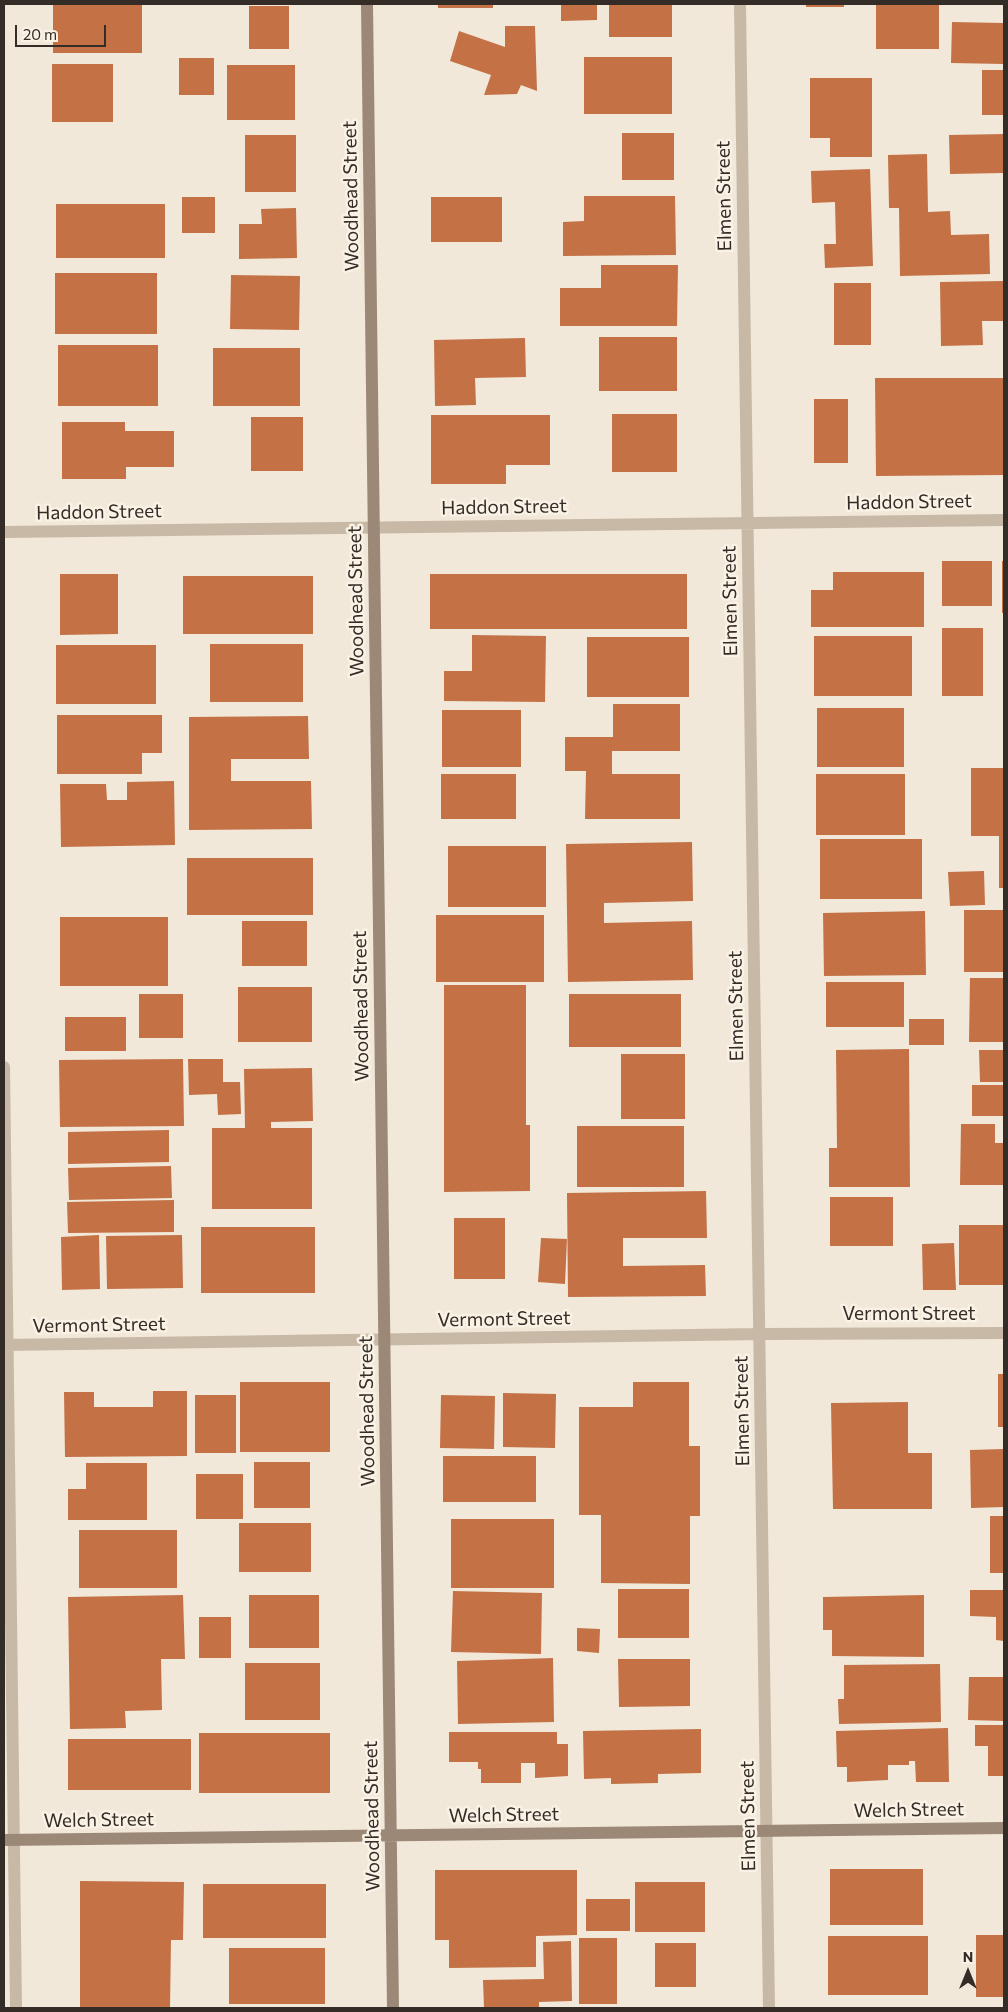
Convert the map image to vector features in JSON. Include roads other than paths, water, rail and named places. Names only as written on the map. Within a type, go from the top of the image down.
[{"type":"street","name":"Woodhead Street","points":[[367,4],[393,2008]]},
{"type":"street","name":"Elmen Street","points":[[740,4],[769,2008]]},
{"type":"street","name":"Haddon Street","points":[[4,532],[1004,520]]},
{"type":"street","points":[[4,1067],[9,1840],[16,2008]]},
{"type":"street","name":"Vermont Street","points":[[6,1345],[760,1334],[1004,1333]]},
{"type":"street","name":"Welch Street","points":[[9,1840],[1004,1828]]}]
